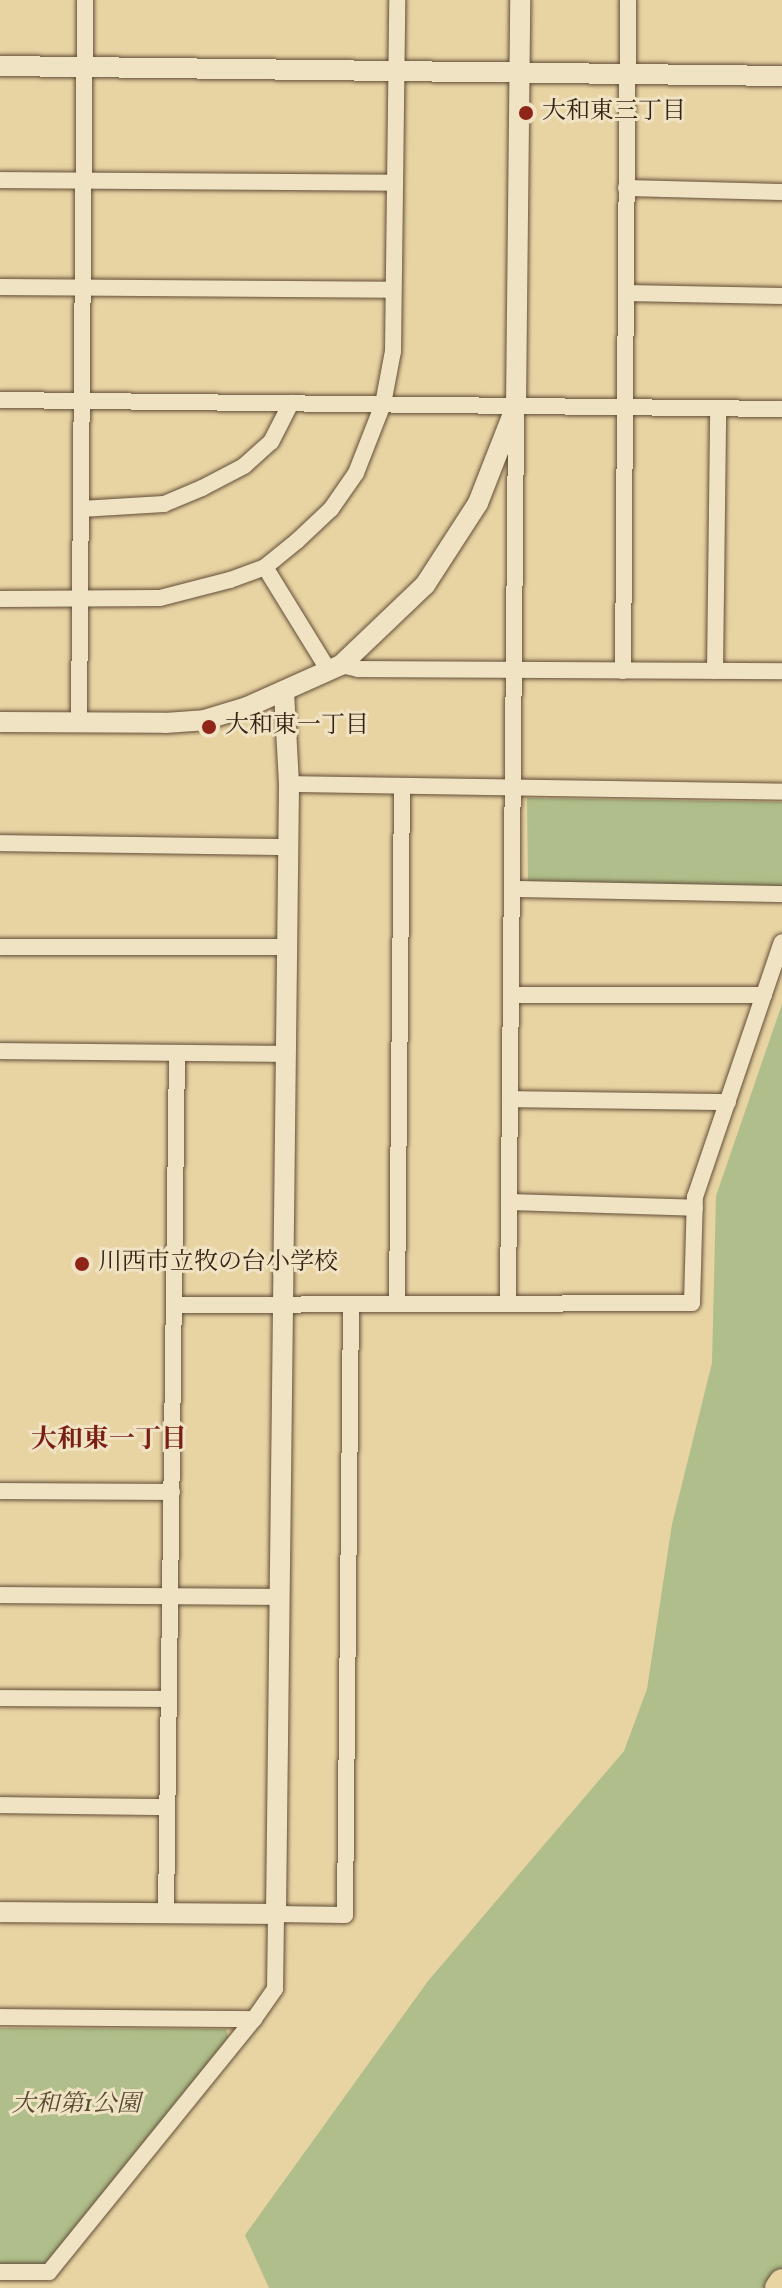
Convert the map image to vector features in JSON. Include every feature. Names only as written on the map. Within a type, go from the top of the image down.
[{"type":"highway","points":[[778,2288],[782,2282]]},
{"type":"street","points":[[79,723],[85,0]]},
{"type":"street","points":[[0,599],[160,598],[265,567],[331,509],[356,473],[383,404],[393,351],[392,183],[397,0]]},
{"type":"street","points":[[508,1304],[520,0]]},
{"type":"street","points":[[623,671],[628,0]]},
{"type":"street","points":[[0,66],[782,76]]},
{"type":"street","points":[[0,180],[392,183]]},
{"type":"street","points":[[626,188],[782,192]]},
{"type":"street","points":[[0,287],[392,290]]},
{"type":"street","points":[[626,293],[782,296]]},
{"type":"street","points":[[0,400],[782,409]]},
{"type":"street","points":[[81,509],[164,504],[202,488],[244,466],[271,442],[291,403]]},
{"type":"street","points":[[0,722],[204,720],[284,692],[335,668],[425,585],[478,503],[516,406]]},
{"type":"street","points":[[715,671],[718,408]]},
{"type":"street","points":[[265,567],[335,668]]},
{"type":"street","points":[[335,668],[782,671]]},
{"type":"street","points":[[0,2272],[49,2272],[275,1989],[289,784],[284,692]]},
{"type":"street","points":[[289,784],[782,792]]},
{"type":"street","points":[[397,1304],[402,786]]},
{"type":"street","points":[[0,843],[288,847]]},
{"type":"street","points":[[512,889],[782,894]]},
{"type":"street","points":[[174,1305],[692,1303],[695,1208],[782,942]]},
{"type":"street","points":[[0,947],[287,947]]},
{"type":"street","points":[[511,995],[764,995]]},
{"type":"street","points":[[0,1051],[285,1054]]},
{"type":"street","points":[[166,1914],[177,1053]]},
{"type":"street","points":[[510,1099],[728,1102]]},
{"type":"street","points":[[509,1202],[695,1208]]},
{"type":"street","points":[[0,1912],[345,1915],[351,1305]]},
{"type":"street","points":[[0,1491],[172,1492]]},
{"type":"street","points":[[0,1595],[279,1597]]},
{"type":"street","points":[[0,1698],[169,1699]]},
{"type":"street","points":[[0,1805],[167,1807]]},
{"type":"street","points":[[0,2017],[254,2019]]},
{"type":"green space","points":[[527,798],[782,802],[782,889],[528,883]]},
{"type":"green space","points":[[782,1004],[782,2288],[269,2288],[245,2235],[428,1981],[624,1751],[647,1689],[672,1524],[712,1363],[716,1196]]},
{"type":"green space","name":"大和第1公園","points":[[0,2028],[226,2029],[229,2039],[43,2268],[0,2268]]},
{"type":"place","name":"大和東三丁目","points":[[526,113]]},
{"type":"place","name":"大和東一丁目","points":[[209,727]]},
{"type":"place","name":"川西市立牧の台小学校","points":[[82,1264]]},
{"type":"district","name":"大和東一丁目","points":[[109,1441]]}]
